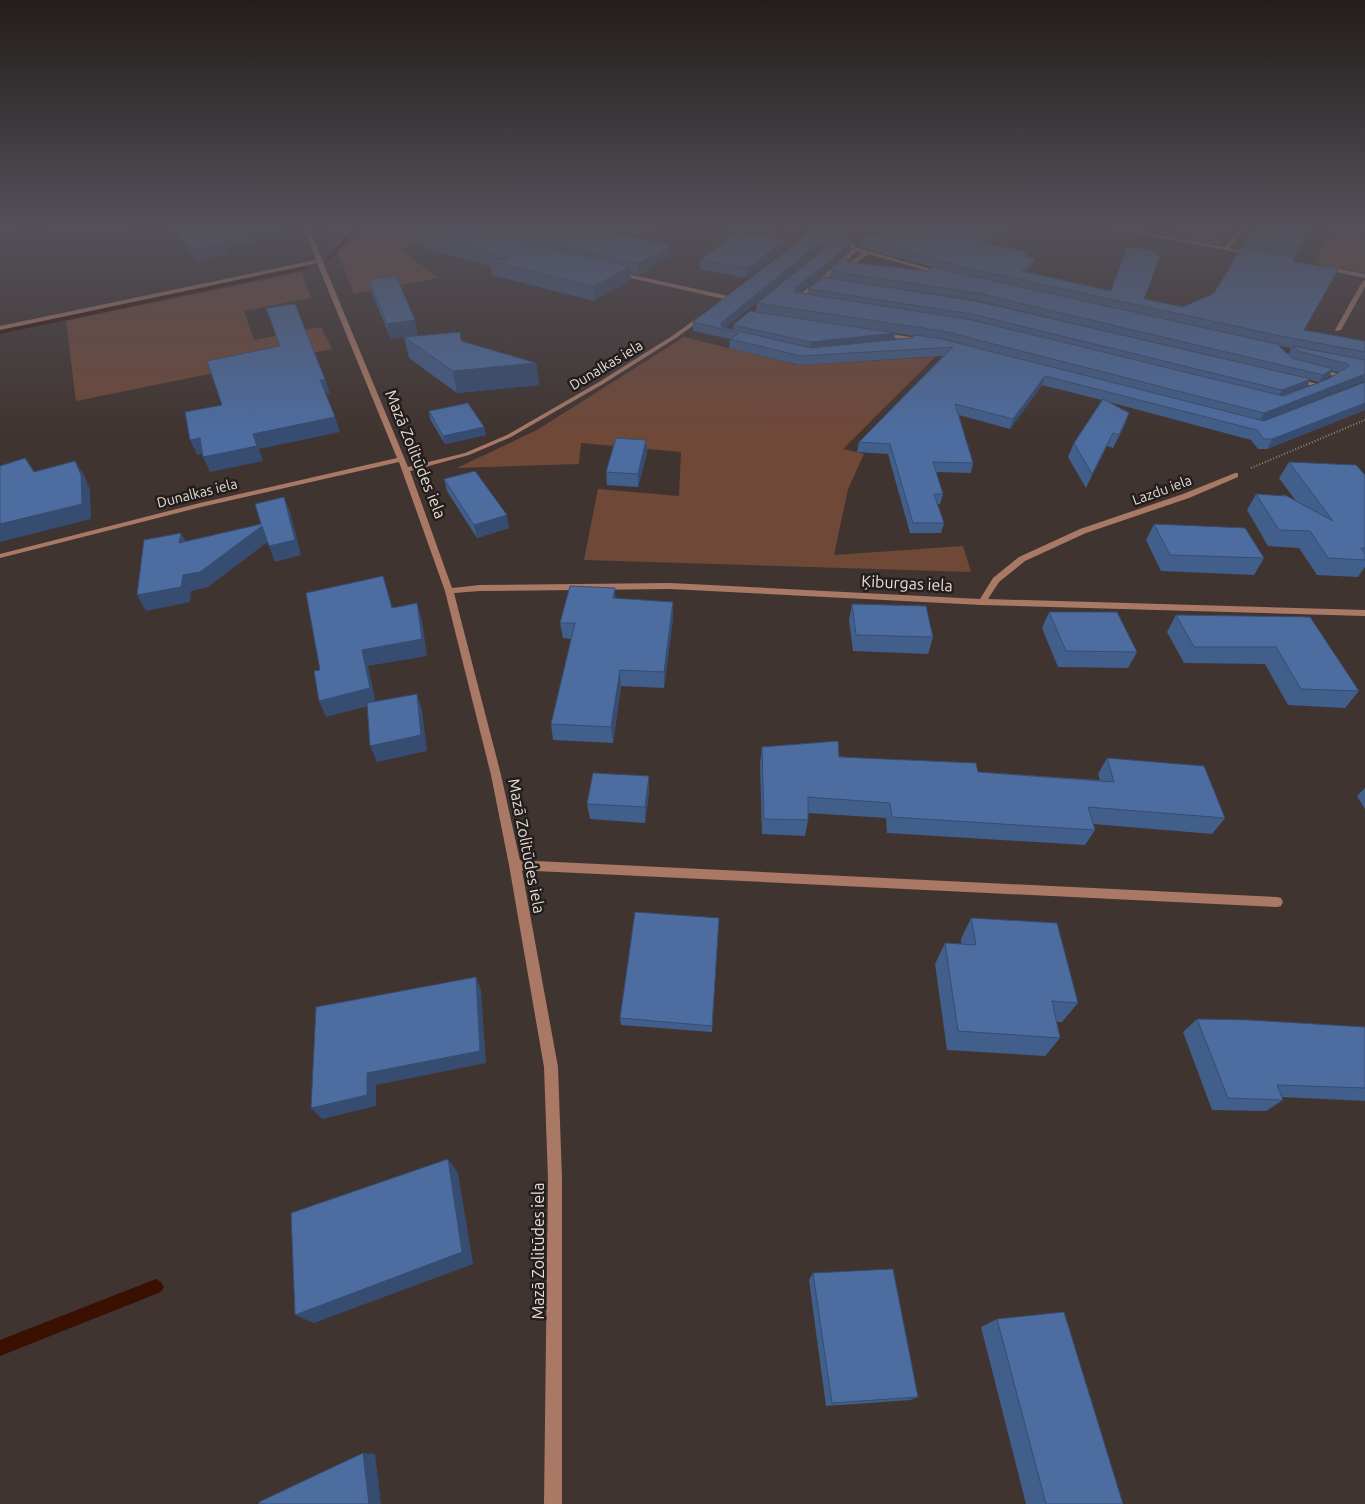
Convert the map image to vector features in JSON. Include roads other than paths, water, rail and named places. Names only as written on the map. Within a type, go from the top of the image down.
[{"type":"street","points":[[0,328],[154,296]]},
{"type":"street","name":"Mazā Zolitūdes iela","points":[[333,296],[404,464],[448,591],[496,775],[515,865],[552,1067],[555,1179],[553,1504]]},
{"type":"street","points":[[720,296],[728,298]]},
{"type":"street","points":[[720,304],[730,296]]},
{"type":"street","points":[[800,296],[798,298],[808,300]]},
{"type":"street","points":[[1338,330],[1357,296]]},
{"type":"street","name":"Dunalkas iela","points":[[0,556],[200,505],[404,464],[467,454],[509,436],[674,337],[705,315]]},
{"type":"street","points":[[876,334],[925,342],[896,344]]},
{"type":"street","points":[[1311,389],[1339,375],[1314,369]]},
{"type":"street","points":[[1291,379],[1320,386]]},
{"type":"street","name":"Lazdu iela","points":[[982,602],[996,580],[1022,559],[1083,532],[1186,496],[1235,475]]},
{"type":"street","name":"Ķiburgas iela","points":[[448,591],[480,588],[670,586],[982,602],[1365,612]]},
{"type":"street","points":[[515,865],[1277,902]]},
{"type":"waterway","points":[[0,332],[171,296]]},
{"type":"waterway","points":[[0,1348],[156,1287]]}]
